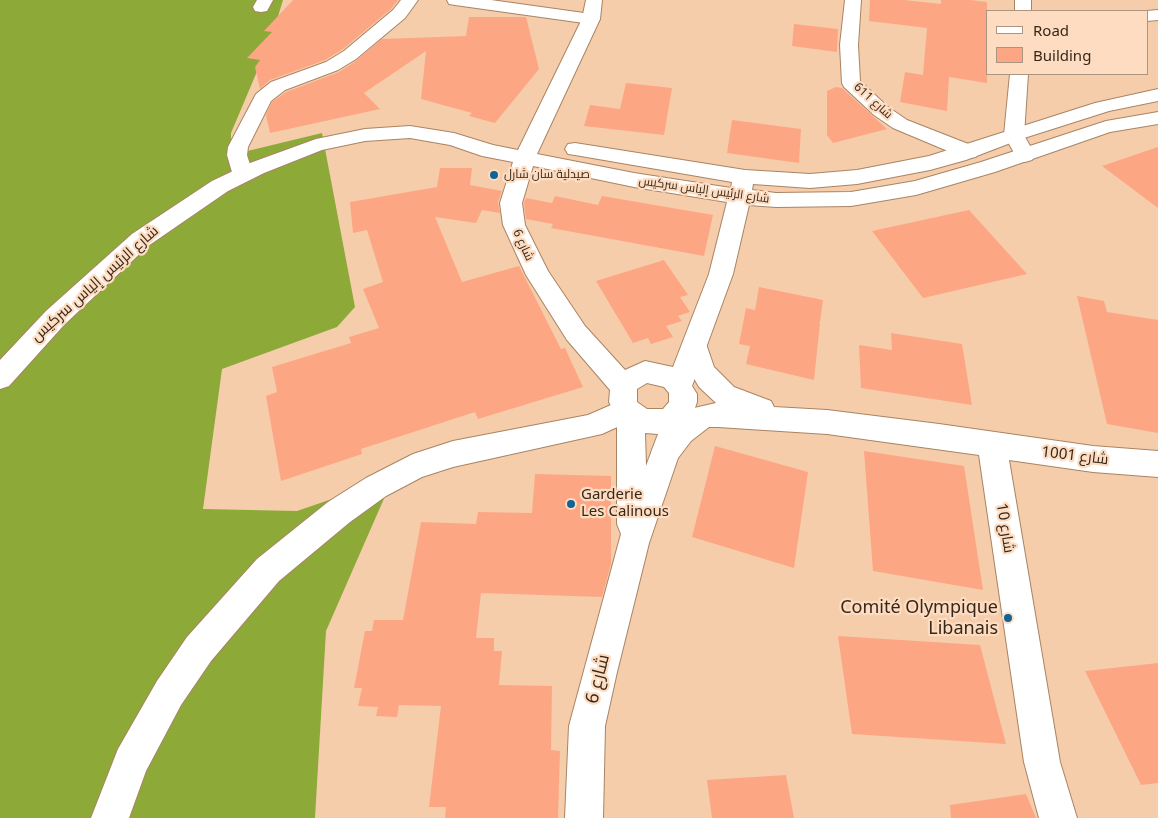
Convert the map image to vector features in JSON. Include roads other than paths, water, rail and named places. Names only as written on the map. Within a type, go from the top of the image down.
[{"type":"street","points":[[242,174],[237,155],[238,147],[262,98],[278,86],[332,66],[350,55],[399,14],[410,0]]},
{"type":"street","points":[[454,0],[591,19]]},
{"type":"street","name":"شارع 6","points":[[594,0],[591,19],[529,151],[510,204],[514,225],[538,275],[570,326],[627,404]]},
{"type":"street","name":"شارع 611","points":[[853,0],[849,45],[852,83],[881,111],[900,124],[969,152]]},
{"type":"street","points":[[1020,75],[1014,135],[1025,155]]},
{"type":"street","name":"شارع الرئيس إلياس سركيس","points":[[0,378],[54,318],[140,240],[179,212],[242,174],[316,145],[365,135],[410,132],[454,139],[489,151],[529,151],[634,180],[742,187],[857,177],[930,163],[969,152],[1014,135],[1125,100],[1158,95]]},
{"type":"street","name":"شارع الرئيس إلياس سركيس","points":[[742,187],[776,200],[819,200],[868,196],[944,180],[1113,125],[1158,118]]},
{"type":"street","points":[[627,404],[640,420],[663,422],[673,417],[695,344],[722,274],[742,187]]},
{"type":"street","points":[[695,344],[702,370],[724,395],[783,418]]},
{"type":"street","points":[[645,372],[664,375],[673,379],[679,398],[664,455],[633,543],[627,404],[636,375],[645,372]]},
{"type":"street","points":[[110,818],[131,762],[170,693],[199,649],[268,570],[332,518],[376,487],[413,467],[452,454],[501,442],[592,426],[627,404]]},
{"type":"street","points":[[664,455],[682,432],[704,416],[734,415],[827,422],[939,436],[992,445]]},
{"type":"street","name":"شارع 1001","points":[[992,445],[1093,460],[1158,464]]},
{"type":"street","name":"شارع 10","points":[[992,445],[1042,762],[1058,818]]},
{"type":"street","name":"شارع 6","points":[[584,818],[587,726],[633,543]]},
{"type":"place","name":"صيدلية سان شارل","points":[[494,175]]},
{"type":"place","name":"Garderie Les Calinous","points":[[571,504]]},
{"type":"place","name":"Comité Olympique Libanais","points":[[1008,618]]}]
